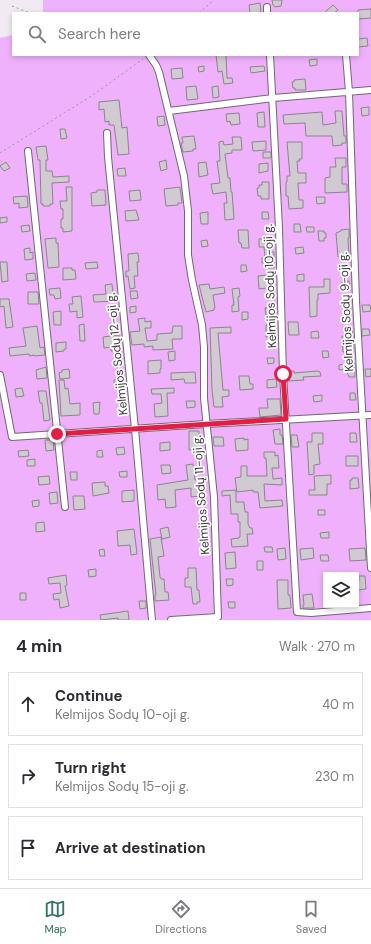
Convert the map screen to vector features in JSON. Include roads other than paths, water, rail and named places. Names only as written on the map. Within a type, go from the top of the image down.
[{"type":"street","name":"Kelmijos Sodų 11-oji g.","points":[[150,56],[156,64],[159,72],[184,176],[188,211],[188,255],[202,325],[204,347],[204,398],[214,497],[218,617],[172,620]]},
{"type":"street","name":"Kelmijos Sodų 10-oji g.","points":[[270,56],[279,236],[283,374],[297,612],[311,613],[371,608]]},
{"type":"street","name":"Kelmijos Sodų 9-oji g.","points":[[346,56],[349,92],[356,301],[371,568]]},
{"type":"street","points":[[169,111],[273,98],[371,90]]},
{"type":"street","name":"Kelmijos Sodų 12-oji g.","points":[[107,133],[112,199],[135,429],[150,618],[152,620]]},
{"type":"street","points":[[28,151],[65,507]]},
{"type":"street","points":[[0,375],[12,437],[286,419],[371,415]]}]
